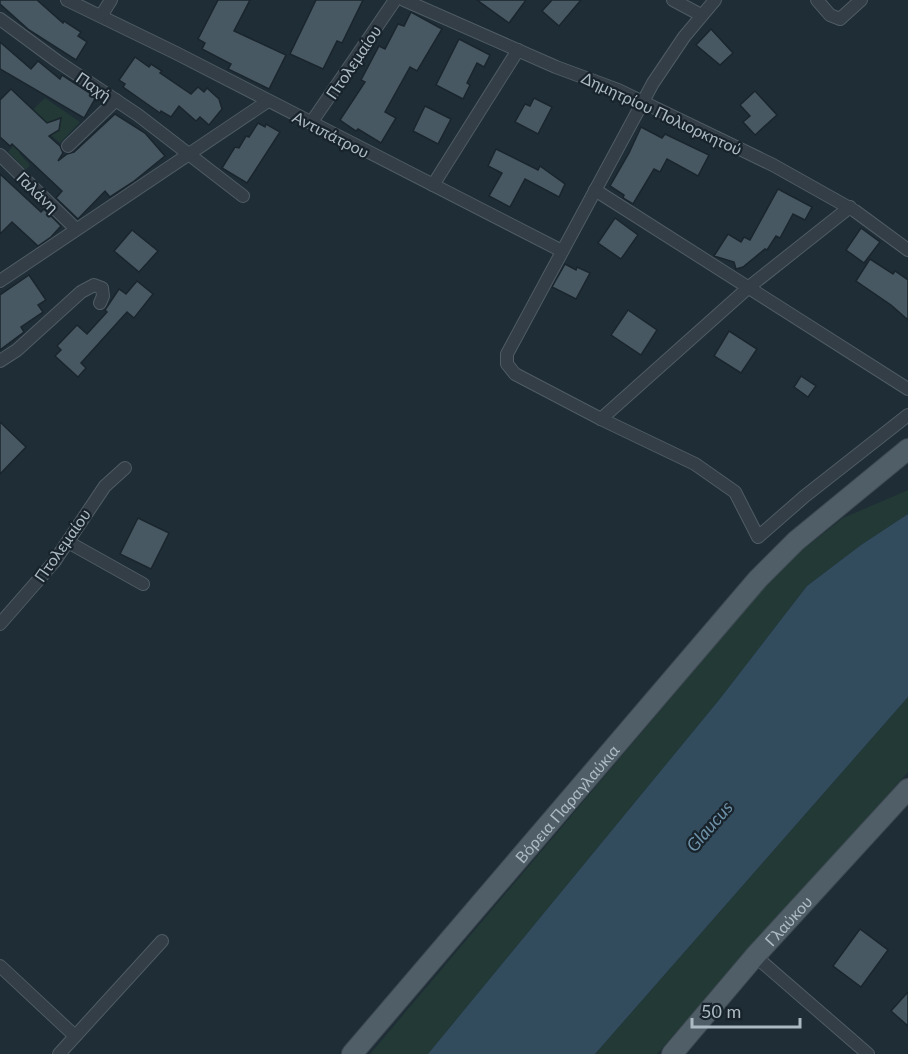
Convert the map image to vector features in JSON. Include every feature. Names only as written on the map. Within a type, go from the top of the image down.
[{"type":"main road","name":"Βόρεια Παραγλαύκια","points":[[352,1054],[701,645],[783,554],[832,510],[908,449]]},
{"type":"main road","name":"Γλαύκου","points":[[673,1054],[755,956],[908,789]]},
{"type":"street","name":"Αντιπάτρου","points":[[67,0],[562,251]]},
{"type":"street","points":[[101,16],[111,0]]},
{"type":"street","name":"Πτολεμαίου","points":[[311,123],[395,0]]},
{"type":"street","name":"Δημητρίου Πολιορκητού","points":[[404,0],[518,50],[618,90],[773,165],[850,207],[908,250]]},
{"type":"street","points":[[673,0],[701,15]]},
{"type":"street","points":[[715,0],[670,56],[643,102],[507,354],[507,364],[515,374],[696,464],[735,492],[758,537],[805,496],[908,415]]},
{"type":"street","points":[[816,0],[830,15],[840,19],[861,0]]},
{"type":"street","name":"Παχή","points":[[0,19],[64,66],[116,100],[243,196]]},
{"type":"street","points":[[433,185],[518,50]]},
{"type":"street","points":[[68,146],[116,100]]},
{"type":"street","points":[[3,275],[268,101]]},
{"type":"street","name":"Γαλάνη","points":[[0,155],[76,229]]},
{"type":"street","points":[[595,190],[908,389]]},
{"type":"street","points":[[601,418],[749,287],[850,207]]},
{"type":"street","points":[[0,361],[17,350],[86,288],[94,285],[102,288],[103,296],[100,303]]},
{"type":"street","name":"Πτολεμαίου","points":[[0,624],[54,562],[99,494],[125,468]]},
{"type":"street","points":[[68,542],[144,584]]},
{"type":"street","points":[[59,1054],[162,941]]},
{"type":"street","points":[[755,956],[868,1054]]},
{"type":"street","points":[[0,966],[75,1036]]},
{"type":"green space","points":[[45,98],[80,122],[60,143],[42,127],[19,153],[30,165],[26,170],[8,152],[32,124],[26,116]]},
{"type":"green space","points":[[908,490],[908,514],[861,545],[807,586],[719,700],[428,1054],[370,1054],[773,577],[796,555],[843,518]]},
{"type":"green space","points":[[908,697],[908,772],[657,1054],[595,1054]]},
{"type":"water","name":"Glaucus","points":[[908,514],[908,697],[595,1054],[428,1054],[719,700],[807,586],[861,545]]},
{"type":"building","points":[[0,0],[37,0],[63,23],[64,21],[81,32],[78,36],[87,42],[76,60],[29,30],[0,4]]},
{"type":"building","points":[[218,0],[250,0],[234,31],[286,55],[269,89],[228,69],[231,64],[202,49],[205,43],[198,39]]},
{"type":"building","points":[[316,0],[363,0],[342,43],[337,41],[323,69],[290,54]]},
{"type":"building","points":[[477,0],[526,0],[509,23]]},
{"type":"building","points":[[552,0],[581,0],[559,26],[542,11]]},
{"type":"building","points":[[411,12],[442,29],[417,71],[410,67],[385,112],[396,118],[381,143],[340,120],[365,82],[361,80],[379,46],[385,49],[398,24],[404,26]]},
{"type":"building","points":[[711,29],[733,53],[720,65],[696,45]]},
{"type":"building","points":[[459,39],[490,55],[484,67],[477,63],[467,83],[470,85],[463,99],[436,85]]},
{"type":"building","points":[[0,42],[31,69],[38,61],[60,79],[62,75],[96,97],[84,118],[0,69]]},
{"type":"building","points":[[135,57],[149,67],[151,64],[162,71],[160,73],[191,94],[198,87],[204,92],[207,88],[219,99],[222,109],[209,125],[200,117],[196,121],[179,106],[171,117],[161,111],[160,113],[123,87],[125,84],[119,80]]},
{"type":"building","points":[[11,89],[47,123],[61,118],[59,130],[49,136],[60,146],[63,153],[58,161],[74,152],[115,114],[145,133],[165,156],[110,197],[105,191],[78,219],[56,198],[62,191],[12,144],[10,146],[0,137],[0,100]]},
{"type":"building","points":[[755,91],[777,115],[755,135],[743,122],[750,116],[740,105]]},
{"type":"building","points":[[534,98],[552,107],[538,134],[515,122],[525,104],[530,106]]},
{"type":"building","points":[[425,106],[451,119],[438,144],[413,131]]},
{"type":"building","points":[[258,123],[265,127],[266,124],[280,132],[247,183],[222,168],[235,147],[239,148]]},
{"type":"building","points":[[641,127],[662,138],[665,134],[709,155],[698,176],[667,159],[660,172],[654,169],[633,204],[610,186]]},
{"type":"building","points":[[496,149],[538,170],[540,166],[565,184],[559,197],[525,179],[510,207],[489,196],[502,173],[488,166]]},
{"type":"building","points":[[0,174],[41,212],[44,209],[61,226],[38,246],[12,222],[0,234]]},
{"type":"building","points":[[778,189],[812,207],[805,220],[793,214],[780,238],[776,236],[767,250],[765,249],[743,267],[736,269],[734,262],[714,256],[728,234],[741,242],[744,237],[750,240]]},
{"type":"building","points":[[615,218],[638,235],[621,259],[598,243]]},
{"type":"building","points":[[861,228],[880,242],[864,263],[846,250]]},
{"type":"building","points":[[132,230],[158,251],[139,272],[114,251]]},
{"type":"building","points":[[870,259],[893,274],[895,271],[908,280],[908,320],[891,305],[856,281]]},
{"type":"building","points":[[565,264],[576,270],[577,267],[590,273],[576,299],[552,287]]},
{"type":"building","points":[[29,275],[46,300],[38,305],[43,312],[21,327],[24,332],[0,350],[0,295]]},
{"type":"building","points":[[137,281],[153,294],[134,318],[127,312],[81,363],[86,368],[78,377],[55,356],[61,350],[57,346],[77,325],[87,334],[107,312],[105,310],[119,289],[126,294]]},
{"type":"building","points":[[628,310],[657,330],[641,355],[611,335]]},
{"type":"building","points":[[729,331],[757,349],[741,373],[714,356]]},
{"type":"building","points":[[801,376],[816,386],[808,397],[794,387]]},
{"type":"building","points":[[0,422],[26,447],[0,474]]},
{"type":"building","points":[[138,518],[169,533],[151,569],[120,554]]},
{"type":"building","points":[[860,929],[888,950],[861,987],[833,966]]},
{"type":"building","points":[[908,992],[908,1026],[891,1011]]}]
